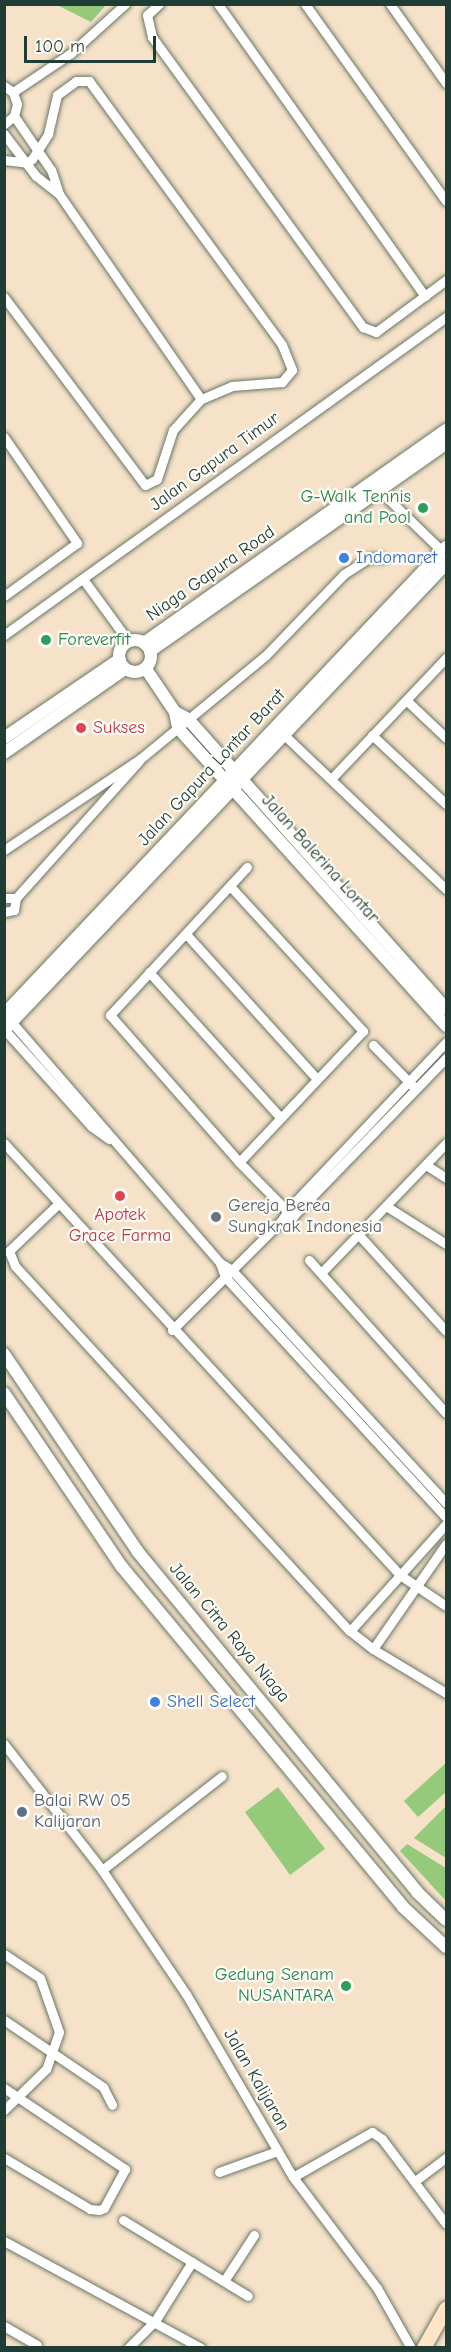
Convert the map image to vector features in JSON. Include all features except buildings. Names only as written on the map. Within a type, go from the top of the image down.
[{"type":"main road","points":[[424,2348],[447,2309]]},
{"type":"street","points":[[4,124],[14,116],[17,104],[9,89],[71,53],[125,4]]},
{"type":"street","points":[[159,4],[147,15],[152,36],[363,327],[376,332],[447,280]]},
{"type":"street","points":[[218,4],[426,296]]},
{"type":"street","points":[[305,4],[447,201]]},
{"type":"street","points":[[390,4],[447,83]]},
{"type":"street","points":[[4,297],[145,485],[157,479],[173,430],[201,399],[232,386],[272,384],[288,378],[291,363],[282,345],[89,81],[76,81],[57,95],[39,151],[27,163]]},
{"type":"street","points":[[14,116],[39,151],[58,184],[59,194]]},
{"type":"street","points":[[4,134],[27,163],[59,194],[201,399]]},
{"type":"street","points":[[4,160],[27,163]]},
{"type":"street","name":"Jalan Gapura Timur","points":[[4,635],[447,317]]},
{"type":"street","name":"Niaga Gapura Road","points":[[147,647],[375,487],[447,430]]},
{"type":"street","points":[[4,437],[77,541],[8,594],[4,583]]},
{"type":"street","name":"Niaga Gapura Road","points":[[375,487],[447,444]]},
{"type":"street","points":[[375,487],[445,551]]},
{"type":"street","name":"Jalan Gapura Lontar Barat","points":[[6,1023],[445,551]]},
{"type":"street","points":[[4,850],[140,759],[259,661],[344,574],[362,561],[382,558]]},
{"type":"street","name":"Jalan Gapura Lontar Barat","points":[[280,730],[447,564]]},
{"type":"street","points":[[83,579],[129,642],[147,647],[146,669],[136,672],[122,664]]},
{"type":"street","points":[[122,664],[121,649],[129,642]]},
{"type":"street","points":[[331,779],[447,658]]},
{"type":"street","points":[[4,738],[122,664]]},
{"type":"street","points":[[4,753],[122,664]]},
{"type":"street","name":"Jalan Balerina Lontar","points":[[146,669],[175,712],[178,728],[233,780],[447,1009]]},
{"type":"street","points":[[406,700],[447,738]]},
{"type":"street","name":"Jalan Balerina Lontar","points":[[175,712],[189,719],[233,780],[415,994],[447,1026]]},
{"type":"street","points":[[280,730],[447,889]]},
{"type":"street","points":[[372,735],[447,804]]},
{"type":"street","points":[[4,912],[14,910],[16,898],[140,759]]},
{"type":"street","points":[[247,867],[148,972],[111,1017],[239,1162],[290,1214]]},
{"type":"street","points":[[230,886],[363,1031],[239,1162]]},
{"type":"street","points":[[4,898],[16,898]]},
{"type":"street","points":[[186,934],[317,1079]]},
{"type":"street","points":[[148,972],[280,1117]]},
{"type":"street","points":[[415,994],[425,985]]},
{"type":"street","points":[[6,1023],[98,1121],[109,1138],[447,1517]]},
{"type":"street","points":[[172,1330],[290,1214],[413,1086],[447,1042]]},
{"type":"street","points":[[373,1045],[413,1086]]},
{"type":"street","points":[[413,1086],[447,1058]]},
{"type":"street","points":[[4,1143],[172,1330],[400,1575],[447,1606]]},
{"type":"street","points":[[321,1273],[447,1143]]},
{"type":"street","points":[[426,1165],[447,1178]]},
{"type":"street","points":[[58,1204],[9,1251],[15,1266],[350,1630],[373,1649],[447,1693]]},
{"type":"street","points":[[386,1206],[447,1244]]},
{"type":"street","points":[[358,1234],[447,1331]]},
{"type":"street","points":[[309,1260],[447,1413]]},
{"type":"street","points":[[229,1274],[447,1503]]},
{"type":"street","name":"Jalan Citra Raya Niaga","points":[[4,1354],[131,1543],[266,1704],[417,1892],[447,1920]]},
{"type":"street","points":[[4,1393],[122,1567],[250,1718],[403,1907],[447,1947]]},
{"type":"street","points":[[350,1630],[447,1524]]},
{"type":"street","points":[[373,1649],[447,1544]]},
{"type":"street","points":[[250,1718],[266,1704]]},
{"type":"street","name":"Jalan Kalijaran","points":[[4,1744],[102,1870],[202,2020],[293,2177],[377,2288],[411,2348]]},
{"type":"street","points":[[102,1870],[222,1776]]},
{"type":"street","points":[[4,1954],[32,1970],[44,1985],[59,2032],[55,2051],[37,2080],[4,2110]]},
{"type":"street","points":[[4,2020],[55,2051],[105,2089],[112,2105]]},
{"type":"street","points":[[4,2088],[119,2162],[125,2173],[99,2210],[4,2158]]},
{"type":"street","points":[[293,2177],[369,2132],[382,2139],[447,2224]]},
{"type":"street","points":[[219,2172],[278,2151]]},
{"type":"street","points":[[415,2181],[447,2158]]},
{"type":"street","points":[[123,2220],[248,2296]]},
{"type":"street","points":[[224,2281],[254,2235]]},
{"type":"street","points":[[4,2241],[201,2348]]},
{"type":"street","points":[[128,2348],[155,2321],[192,2262]]},
{"type":"street","points":[[7,2330],[37,2345]]},
{"type":"green space","points":[[57,5],[106,5],[91,22]]},
{"type":"green space","points":[[446,1763],[446,1792],[418,1817],[404,1801]]},
{"type":"green space","points":[[278,1787],[325,1849],[290,1875],[245,1812]]},
{"type":"green space","points":[[446,1806],[446,1858],[414,1838]]},
{"type":"green space","points":[[407,1844],[446,1868],[446,1901],[400,1851]]},
{"type":"place","name":"G-Walk Tennis and Pool","points":[[423,508]]},
{"type":"place","name":"Indomaret","points":[[344,558]]},
{"type":"place","name":"Foreverfit","points":[[46,640]]},
{"type":"place","name":"Sukses","points":[[81,728]]},
{"type":"place","name":"Apotek Grace Farma","points":[[120,1196]]},
{"type":"place","name":"Gereja Berea Sungkrak Indonesia","points":[[216,1217]]},
{"type":"place","name":"Shell Select","points":[[155,1702]]},
{"type":"place","name":"Balai RW 05 Kalijaran","points":[[22,1812]]},
{"type":"place","name":"Gedung Senam NUSANTARA","points":[[346,1986]]}]
